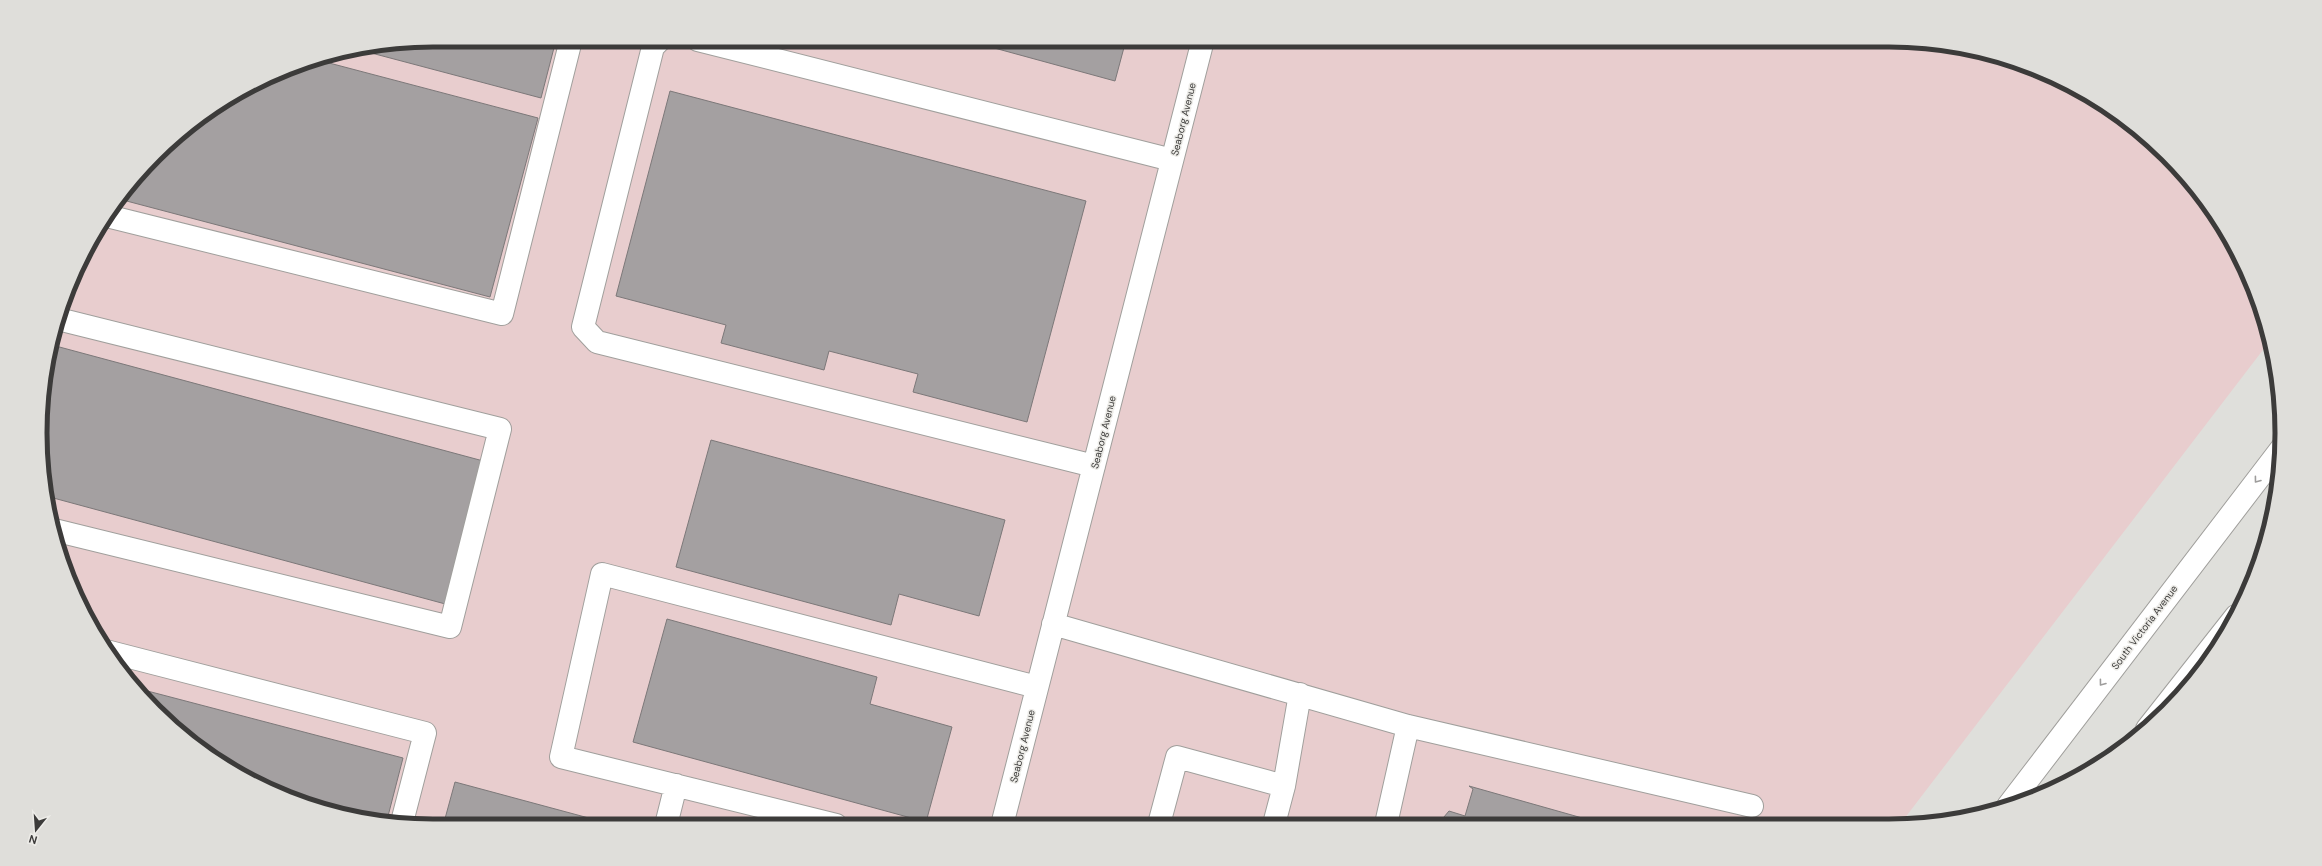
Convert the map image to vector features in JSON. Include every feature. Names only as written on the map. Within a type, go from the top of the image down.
[{"type":"street","points":[[113,218],[502,314],[569,47]]},
{"type":"street","points":[[653,47],[583,327],[597,342],[1094,466]]},
{"type":"street","points":[[726,47],[1172,160]]},
{"type":"street","name":"Seaborg Avenue","points":[[1004,819],[1201,47]]},
{"type":"street","points":[[60,531],[450,627],[500,429],[64,320]]},
{"type":"street","name":"South Victoria Avenue","points":[[2013,799],[2274,458]]},
{"type":"street","points":[[812,819],[561,757],[602,574],[1037,687]]},
{"type":"street","points":[[1053,624],[1408,726],[1752,806]]},
{"type":"street","points":[[117,654],[425,733],[403,818]]},
{"type":"street","points":[[1275,819],[1284,786],[1300,694]]},
{"type":"street","points":[[1387,819],[1408,726]]},
{"type":"street","points":[[1161,819],[1177,757],[1284,786]]},
{"type":"street","points":[[668,819],[676,785]]},
{"type":"shaded area","points":[[1889,47],[1939,50],[1964,54],[2013,67],[2060,87],[2103,112],[2124,127],[2162,160],[2195,198],[2223,240],[2246,285],[2255,309],[2265,347],[1905,818],[433,819],[383,816],[358,812],[309,799],[285,790],[240,767],[219,754],[178,723],[143,688],[112,647],[87,604],[76,581],[67,557],[54,508],[48,458],[47,433],[50,383],[54,358],[67,309],[76,285],[99,240],[112,219],[143,178],[178,143],[198,127],[219,112],[262,87],[285,76],[333,60],[383,50],[408,48]]},
{"type":"building","points":[[433,47],[554,47],[541,98],[369,52]]},
{"type":"building","points":[[991,47],[1124,47],[1115,81]]},
{"type":"building","points":[[326,62],[538,118],[490,297],[125,201],[143,178],[178,143],[219,112],[262,87],[285,76]]},
{"type":"building","points":[[670,91],[1086,201],[1027,422],[913,392],[918,374],[829,351],[824,370],[721,343],[726,325],[616,296]]},
{"type":"building","points":[[57,346],[487,462],[449,605],[52,498],[47,433],[50,383]]},
{"type":"building","points":[[711,440],[1005,520],[979,616],[899,594],[891,625],[676,567]]},
{"type":"building","points":[[667,619],[877,677],[870,704],[952,727],[927,819],[915,819],[633,742]]},
{"type":"building","points":[[145,690],[403,758],[388,816],[358,812],[333,806],[285,790],[240,767],[219,754],[178,723]]},
{"type":"building","points":[[455,782],[592,819],[445,819]]},
{"type":"building","points":[[1469,786],[1586,819],[1442,819],[1449,811],[1465,816],[1473,789]]}]
